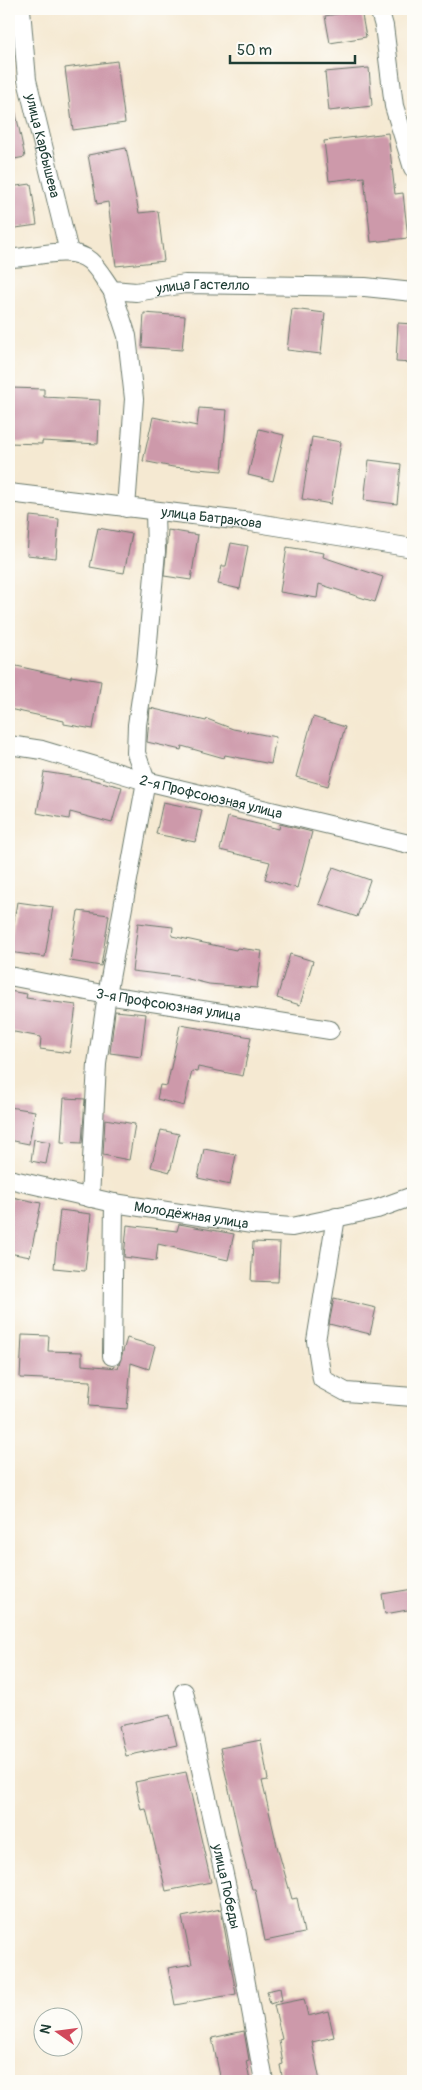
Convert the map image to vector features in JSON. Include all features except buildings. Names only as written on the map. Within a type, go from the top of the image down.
[{"type":"street","name":"улица Карбышева","points":[[21,9],[27,80],[69,252]]},
{"type":"street","points":[[379,9],[384,26],[394,106],[413,168]]},
{"type":"street","points":[[9,258],[20,259],[69,252],[90,261],[112,290],[127,336],[134,399],[126,508]]},
{"type":"street","name":"улица Гастелло","points":[[112,290],[136,292],[185,284],[365,287],[413,292]]},
{"type":"street","name":"улица Батракова","points":[[9,493],[251,522],[413,548]]},
{"type":"street","points":[[90,1198],[97,1064],[107,995],[146,781],[136,753],[137,725],[146,664],[156,552],[155,511]]},
{"type":"street","name":"2-я Профсоюзная улица","points":[[9,745],[42,750],[146,781],[413,846]]},
{"type":"street","name":"3-я Профсоюзная улица","points":[[9,976],[107,995],[330,1030]]},
{"type":"street","name":"Молодёжная улица","points":[[9,1179],[114,1203],[252,1224],[292,1226],[376,1209],[413,1196]]},
{"type":"street","points":[[112,1356],[114,1203]]},
{"type":"street","points":[[336,1217],[316,1341],[322,1379],[346,1392],[413,1397]]},
{"type":"street","name":"улица Победы","points":[[184,1692],[236,1929],[264,2081]]}]
